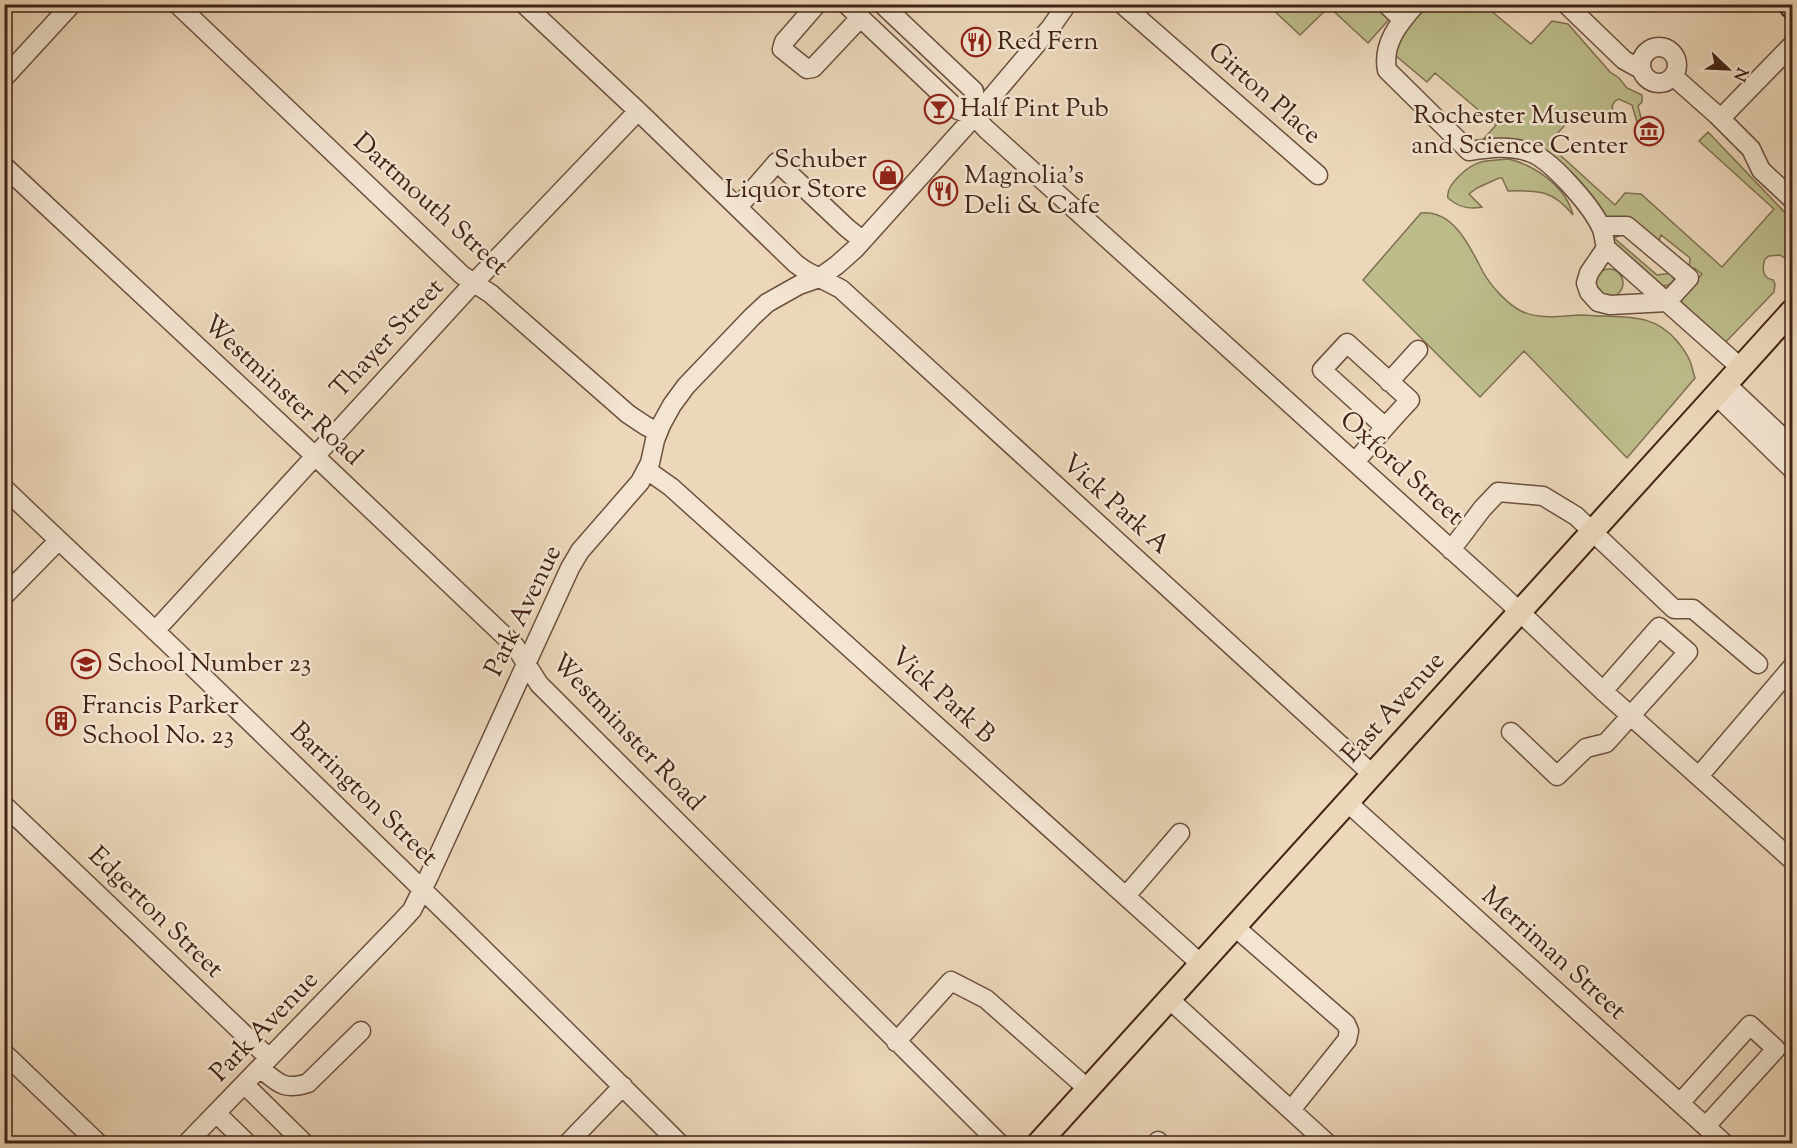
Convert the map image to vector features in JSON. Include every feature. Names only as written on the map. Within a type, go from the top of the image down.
[{"type":"main road","name":"East Avenue","points":[[1040,1143],[1792,311]]},
{"type":"street","points":[[4,78],[72,4]]},
{"type":"street","name":"Dartmouth Street","points":[[177,4],[462,275],[491,294],[628,414],[658,432]]},
{"type":"street","name":"Vick Park A","points":[[524,4],[796,264],[841,289],[1372,774]]},
{"type":"street","points":[[817,4],[784,42],[782,49],[807,69],[813,68],[860,18]]},
{"type":"street","name":"Oxford Street","points":[[846,4],[958,110],[974,116],[1603,691],[1792,860]]},
{"type":"street","points":[[882,4],[974,91],[974,116]]},
{"type":"street","name":"Park Avenue","points":[[186,1143],[412,910],[574,560],[636,488],[647,470],[658,432],[679,395],[767,303],[819,278],[843,260],[974,116],[1047,32],[1067,4]]},
{"type":"street","name":"Girton Place","points":[[1122,4],[1318,176]]},
{"type":"street","points":[[1386,4],[1403,20]]},
{"type":"street","points":[[1416,4],[1394,32],[1385,58],[1387,70],[1469,151],[1505,147],[1529,152],[1539,156],[1555,170],[1585,203],[1601,226],[1606,248],[1667,302],[1792,469]]},
{"type":"street","points":[[1566,4],[1624,60],[1642,70],[1651,81],[1663,83],[1673,76],[1677,63],[1670,51],[1657,48],[1646,54],[1641,64],[1642,70]]},
{"type":"street","points":[[1721,118],[1792,45]]},
{"type":"street","points":[[1673,76],[1721,118],[1751,149],[1761,170],[1792,200]]},
{"type":"street","name":"Thayer Street","points":[[156,631],[474,283],[638,111]]},
{"type":"street","points":[[738,207],[777,162],[862,240]]},
{"type":"street","name":"Westminster Road","points":[[4,166],[515,646],[539,684],[896,1042],[1000,1143]]},
{"type":"street","points":[[1601,226],[1628,225],[1689,278],[1667,302],[1610,305],[1598,302],[1589,292],[1586,283],[1589,273],[1606,248]]},
{"type":"street","points":[[1355,462],[1410,400],[1347,343],[1322,370],[1385,427]]},
{"type":"street","points":[[1389,382],[1418,350]]},
{"type":"street","points":[[1728,382],[1778,433],[1792,444]]},
{"type":"street","name":"Vick Park B","points":[[647,470],[671,487],[1201,964]]},
{"type":"street","name":"Barrington Street","points":[[4,488],[423,889],[680,1143]]},
{"type":"street","points":[[1451,550],[1498,492],[1543,496],[1576,516],[1674,609],[1693,609],[1758,664]]},
{"type":"street","points":[[4,596],[58,541]]},
{"type":"street","points":[[1510,732],[1557,776],[1586,748],[1606,743],[1688,652],[1659,627],[1603,691]]},
{"type":"street","points":[[1699,776],[1792,667]]},
{"type":"street","name":"Merriman Street","points":[[1347,802],[1725,1143]]},
{"type":"street","name":"Edgerton Street","points":[[4,805],[265,1063],[278,1083],[287,1087],[308,1083],[361,1031]]},
{"type":"street","points":[[1126,896],[1180,833]]},
{"type":"street","points":[[1235,927],[1346,1024],[1347,1040],[1292,1110]]},
{"type":"street","points":[[896,1042],[951,981],[986,999],[1088,1089]]},
{"type":"street","points":[[1169,999],[1328,1143]]},
{"type":"street","points":[[1680,1102],[1750,1025],[1776,1049],[1706,1126]]},
{"type":"street","points":[[4,1053],[99,1143]]},
{"type":"street","points":[[244,1084],[305,1143]]},
{"type":"street","points":[[567,1143],[623,1086]]},
{"type":"street","points":[[216,1113],[248,1143]]},
{"type":"green space","points":[[1268,5],[1402,5],[1368,43],[1329,7],[1300,35]]},
{"type":"green space","points":[[1423,5],[1484,5],[1531,44],[1552,21],[1568,24],[1610,72],[1627,88],[1642,95],[1642,102],[1638,106],[1642,122],[1637,122],[1632,105],[1619,99],[1612,106],[1615,118],[1613,121],[1605,122],[1601,118],[1578,120],[1573,116],[1548,144],[1615,205],[1625,193],[1641,194],[1722,267],[1774,209],[1699,141],[1708,132],[1792,220],[1792,266],[1789,266],[1786,259],[1780,255],[1769,256],[1765,259],[1764,272],[1775,284],[1774,292],[1721,347],[1681,304],[1686,291],[1702,274],[1694,268],[1689,273],[1690,258],[1661,235],[1656,249],[1602,224],[1557,168],[1481,142],[1496,125],[1435,73],[1427,82],[1396,56],[1391,62],[1393,47]]},
{"type":"green space","points":[[1509,159],[1539,172],[1548,179],[1564,195],[1573,215],[1559,201],[1544,193],[1508,191],[1502,178],[1477,188],[1469,194],[1482,207],[1464,207],[1448,198],[1450,187],[1470,167],[1481,162]]},
{"type":"green space","points":[[1421,213],[1443,217],[1452,224],[1460,232],[1490,283],[1505,299],[1521,311],[1528,314],[1558,317],[1583,315],[1643,319],[1661,327],[1677,341],[1689,358],[1695,378],[1627,458],[1524,351],[1480,397],[1363,280]]},
{"type":"green space","points":[[1609,234],[1623,234],[1614,238],[1657,275],[1672,273],[1674,278],[1672,282],[1660,286],[1610,240]]},
{"type":"green space","points":[[1609,269],[1619,273],[1623,283],[1619,293],[1609,297],[1599,293],[1595,283],[1599,273]]},
{"type":"place","name":"Red Fern","points":[[976,42]]},
{"type":"place","name":"Half Pint Pub","points":[[939,109]]},
{"type":"place","name":"Rochester Museum and Science Center","points":[[1649,131]]},
{"type":"place","name":"Schuber Liquor Store","points":[[888,175]]},
{"type":"place","name":"Magnolia's Deli & Cafe","points":[[943,191]]},
{"type":"place","name":"School Number 23","points":[[86,664]]},
{"type":"place","name":"Francis Parker School No. 23","points":[[61,721]]}]
